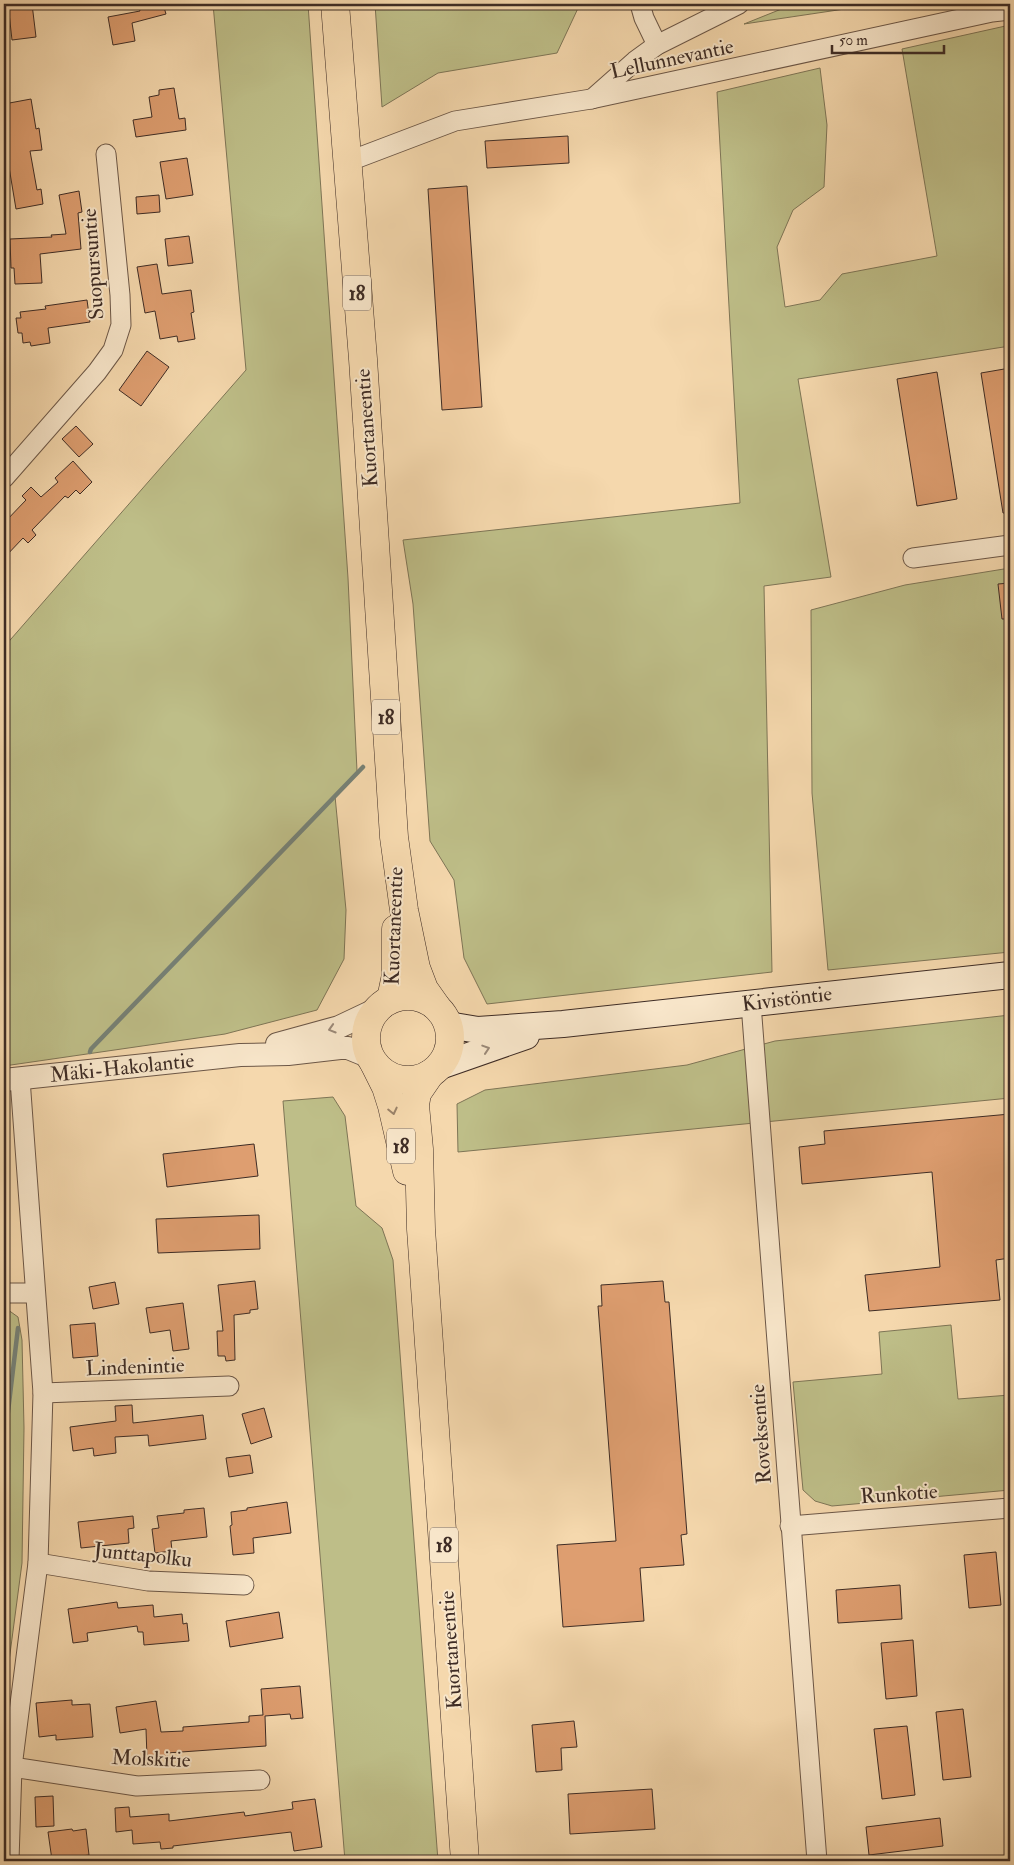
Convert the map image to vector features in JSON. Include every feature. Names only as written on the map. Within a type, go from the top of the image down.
[{"type":"highway","name":"Kuortaneentie","points":[[334,4],[363,359],[396,853],[404,910],[416,968],[424,989],[442,1015]]},
{"type":"highway","name":"Kuortaneentie","points":[[384,1004],[396,975],[396,853]]},
{"type":"highway","points":[[384,1004],[402,996],[414,996],[426,1000],[442,1015]]},
{"type":"highway","name":"18","points":[[372,1061],[365,1037],[370,1017],[384,1004]]},
{"type":"highway","name":"18","points":[[435,1070],[446,1056],[449,1046],[450,1035],[442,1015]]},
{"type":"highway","name":"Kuortaneentie","points":[[372,1061],[386,1087],[392,1106],[421,1230]]},
{"type":"highway","points":[[372,1061],[384,1073],[395,1079],[407,1081],[419,1079],[435,1070]]},
{"type":"highway","name":"Kuortaneentie","points":[[435,1070],[417,1093],[415,1105],[419,1149],[421,1230],[465,1861]]},
{"type":"main road","name":"Kivistöntie","points":[[442,1015],[478,1030],[563,1024],[1010,974]]},
{"type":"main road","name":"Kivistöntie","points":[[435,1070],[459,1058],[563,1024]]},
{"type":"street","points":[[640,4],[644,18],[657,45]]},
{"type":"street","points":[[592,99],[657,45],[739,4]]},
{"type":"street","name":"Lellunnevantie","points":[[347,162],[455,121],[592,99],[992,12],[1010,10]]},
{"type":"street","name":"Suopursuntie","points":[[4,478],[97,372],[113,350],[121,325],[120,295],[106,154]]},
{"type":"street","points":[[913,558],[1010,545]]},
{"type":"street","name":"Mäki-Hakolantie","points":[[240,1055],[339,1027],[384,1004]]},
{"type":"street","name":"Roveksentie","points":[[751,1004],[790,1526],[818,1861]]},
{"type":"street","name":"Mäki-Hakolantie","points":[[12,1079],[240,1055],[288,1054],[348,1048],[372,1061]]},
{"type":"street","points":[[9,1861],[12,1766],[38,1564],[42,1393],[35,1293],[12,1079]]},
{"type":"street","points":[[4,1293],[35,1293]]},
{"type":"street","name":"Lindenintie","points":[[42,1393],[229,1386]]},
{"type":"street","name":"Runkotie","points":[[790,1526],[1010,1508]]},
{"type":"street","name":"Junttapolku","points":[[38,1564],[148,1581],[244,1584]]},
{"type":"street","name":"Molskitie","points":[[12,1766],[137,1786],[260,1780]]},
{"type":"green space","points":[[213,4],[308,4],[348,578],[357,771],[335,796],[346,910],[344,959],[317,1010],[225,1034],[4,1066],[4,647],[246,370]]},
{"type":"green space","points":[[375,4],[580,4],[557,53],[438,73],[382,107]]},
{"type":"green space","points":[[794,4],[878,4],[744,24]]},
{"type":"green space","points":[[1010,25],[1010,346],[798,379],[831,577],[764,586],[772,972],[487,1004],[464,958],[454,880],[430,841],[413,604],[403,540],[740,503],[717,92],[820,68],[827,125],[824,187],[793,210],[777,247],[785,307],[820,300],[842,274],[937,256],[902,49]]},
{"type":"green space","points":[[1010,568],[1010,952],[828,970],[812,793],[811,610],[905,585]]},
{"type":"green space","points":[[1010,1015],[1010,1098],[458,1152],[457,1104],[485,1090],[687,1065],[775,1041]]},
{"type":"green space","points":[[333,1097],[345,1116],[356,1206],[382,1228],[393,1260],[438,1861],[345,1861],[283,1101]]},
{"type":"green space","points":[[4,1307],[18,1317],[22,1340],[24,1428],[22,1563],[6,1684],[4,1715]]},
{"type":"green space","points":[[951,1325],[958,1399],[1010,1395],[1010,1490],[832,1506],[815,1501],[803,1490],[793,1382],[882,1374],[879,1332]]},
{"type":"building","points":[[8,4],[32,4],[36,37],[12,40]]},
{"type":"building","points":[[138,4],[163,4],[166,14],[132,23],[135,41],[113,45],[108,17],[140,11]]},
{"type":"building","points":[[174,88],[179,119],[185,118],[186,130],[136,137],[133,120],[152,117],[149,97],[159,95],[159,90]]},
{"type":"building","points":[[31,99],[36,129],[39,128],[42,150],[30,151],[37,190],[41,189],[43,204],[16,209],[7,155],[4,156],[4,104]]},
{"type":"building","points":[[568,136],[569,163],[487,168],[485,141]]},
{"type":"building","points":[[187,158],[193,195],[166,199],[160,162]]},
{"type":"building","points":[[467,186],[482,407],[442,410],[428,189]]},
{"type":"building","points":[[79,191],[82,212],[78,213],[81,249],[40,254],[42,283],[15,284],[14,268],[11,268],[10,239],[52,237],[51,235],[66,234],[59,195]]},
{"type":"building","points":[[159,195],[160,212],[137,214],[136,197]]},
{"type":"building","points":[[189,236],[193,263],[168,266],[165,239]]},
{"type":"building","points":[[157,264],[162,294],[191,290],[194,312],[191,313],[195,339],[178,342],[177,336],[160,339],[155,311],[145,313],[137,267]]},
{"type":"building","points":[[87,300],[90,322],[48,328],[50,343],[31,346],[30,342],[23,343],[22,333],[18,333],[16,318],[21,318],[20,312],[46,309],[45,306]]},
{"type":"building","points":[[147,351],[169,367],[141,406],[119,390]]},
{"type":"building","points":[[1010,368],[1010,513],[1003,513],[981,373]]},
{"type":"building","points":[[937,372],[957,499],[917,506],[897,379]]},
{"type":"building","points":[[76,426],[93,444],[79,457],[62,439]]},
{"type":"building","points":[[73,461],[92,482],[80,494],[76,490],[68,498],[65,496],[32,530],[36,535],[28,543],[23,538],[4,558],[4,523],[26,500],[22,496],[31,487],[41,497],[58,482],[55,478]]},
{"type":"building","points":[[1010,583],[1010,619],[1002,619],[998,584]]},
{"type":"building","points":[[1010,1114],[1010,1258],[996,1260],[1000,1300],[869,1311],[865,1275],[940,1267],[932,1172],[802,1184],[799,1147],[825,1144],[824,1131]]},
{"type":"building","points":[[254,1144],[258,1176],[167,1187],[163,1154]]},
{"type":"building","points":[[259,1215],[260,1249],[158,1253],[156,1219]]},
{"type":"building","points":[[255,1281],[258,1309],[250,1310],[250,1313],[234,1315],[235,1360],[226,1361],[225,1356],[218,1356],[217,1331],[223,1331],[218,1285]]},
{"type":"building","points":[[663,1281],[665,1302],[669,1302],[687,1534],[681,1535],[684,1565],[640,1568],[644,1621],[563,1627],[557,1545],[616,1541],[598,1306],[602,1306],[601,1285]]},
{"type":"building","points":[[115,1282],[119,1304],[93,1309],[89,1287]]},
{"type":"building","points":[[183,1303],[189,1349],[173,1351],[170,1330],[150,1333],[146,1308]]},
{"type":"building","points":[[95,1323],[98,1356],[73,1358],[70,1325]]},
{"type":"building","points":[[132,1405],[133,1423],[203,1415],[206,1439],[149,1446],[148,1435],[115,1437],[116,1453],[94,1456],[93,1448],[73,1451],[70,1427],[116,1421],[115,1406]]},
{"type":"building","points":[[264,1408],[272,1437],[251,1444],[242,1414]]},
{"type":"building","points":[[250,1455],[253,1473],[229,1477],[226,1458]]},
{"type":"building","points":[[287,1502],[291,1533],[253,1538],[254,1553],[233,1555],[230,1526],[232,1525],[231,1512]]},
{"type":"building","points":[[204,1508],[207,1537],[171,1541],[172,1551],[155,1553],[152,1529],[159,1528],[157,1516],[184,1513],[184,1510]]},
{"type":"building","points":[[133,1516],[134,1528],[128,1529],[129,1543],[81,1548],[78,1522]]},
{"type":"building","points":[[996,1552],[1001,1605],[969,1608],[964,1555]]},
{"type":"building","points":[[900,1585],[902,1619],[838,1623],[836,1590]]},
{"type":"building","points":[[117,1602],[118,1608],[153,1605],[154,1617],[182,1614],[183,1624],[187,1623],[189,1641],[144,1645],[143,1632],[138,1632],[137,1626],[87,1633],[88,1641],[73,1643],[68,1609]]},
{"type":"building","points":[[279,1612],[283,1638],[230,1647],[226,1621]]},
{"type":"building","points":[[913,1640],[917,1696],[886,1699],[881,1643]]},
{"type":"building","points":[[300,1686],[303,1718],[291,1719],[290,1714],[265,1716],[266,1746],[167,1753],[168,1757],[147,1758],[146,1729],[120,1733],[116,1707],[156,1701],[161,1732],[183,1731],[183,1727],[249,1722],[249,1716],[263,1715],[261,1689]]},
{"type":"building","points":[[72,1700],[72,1705],[90,1704],[93,1737],[56,1740],[56,1735],[39,1737],[36,1703]]},
{"type":"building","points":[[963,1709],[971,1777],[943,1780],[936,1712]]},
{"type":"building","points":[[574,1721],[577,1747],[561,1748],[562,1770],[536,1772],[532,1725]]},
{"type":"building","points":[[907,1726],[915,1795],[882,1799],[874,1729]]},
{"type":"building","points":[[652,1789],[655,1829],[570,1834],[568,1794]]},
{"type":"building","points":[[53,1796],[54,1826],[36,1827],[35,1797]]},
{"type":"building","points":[[315,1799],[322,1847],[294,1851],[291,1832],[161,1849],[160,1842],[133,1844],[132,1830],[116,1832],[115,1808],[129,1807],[130,1817],[169,1814],[169,1821],[244,1812],[245,1816],[293,1809],[292,1802]]},
{"type":"building","points":[[940,1818],[943,1846],[869,1855],[866,1827]]},
{"type":"building","points":[[72,1829],[73,1831],[86,1829],[89,1855],[52,1860],[48,1832]]},
{"type":"waterway","points":[[90,1052],[363,767]]},
{"type":"waterway","points":[[4,1445],[18,1328]]}]
